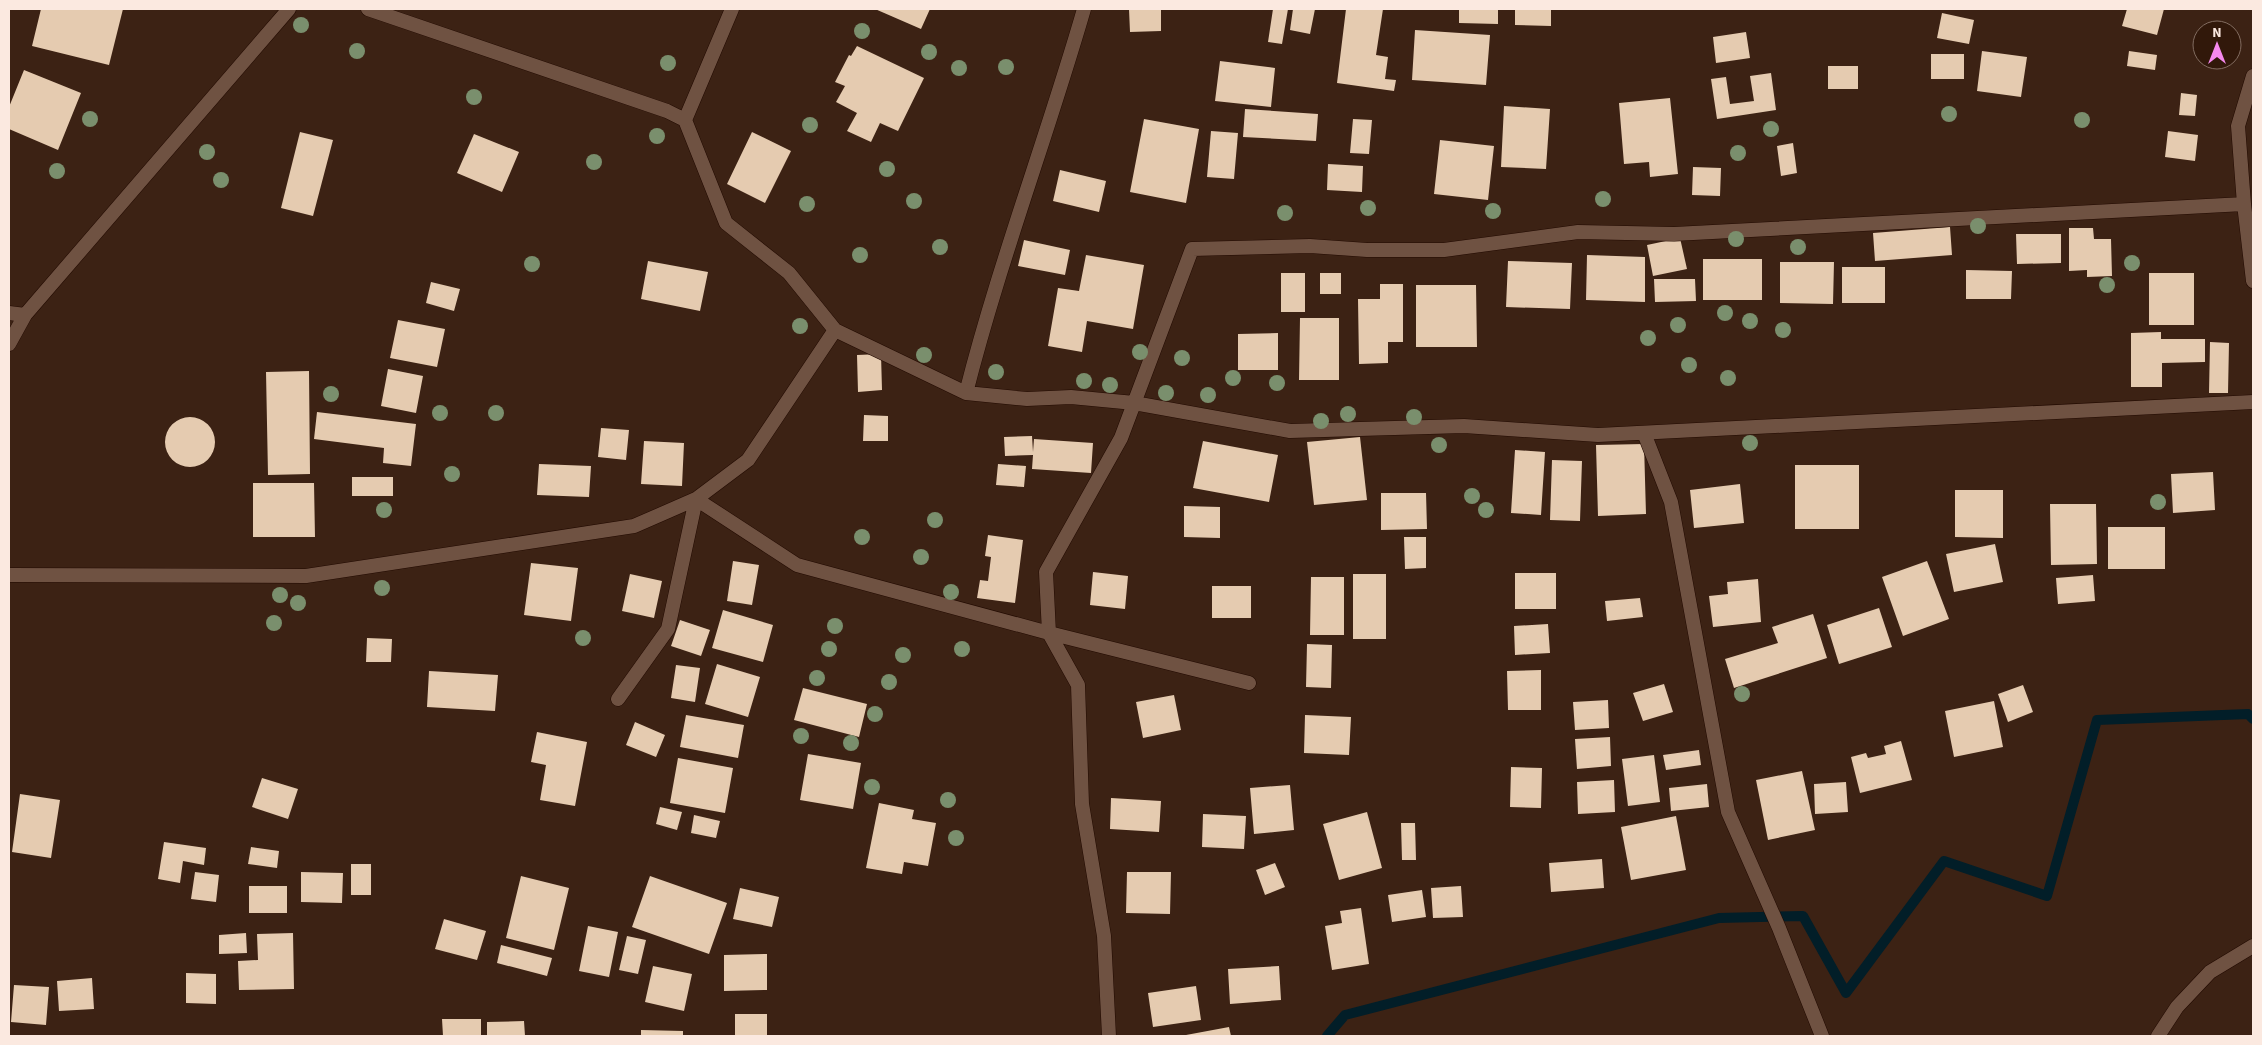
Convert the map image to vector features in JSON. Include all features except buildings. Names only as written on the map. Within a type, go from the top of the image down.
[{"type":"street","points":[[9,344],[25,314],[289,9]]},
{"type":"street","points":[[368,9],[666,111],[685,120],[726,223],[789,274],[835,330],[966,393],[1027,399],[1071,397],[1134,403],[1290,431],[1464,426],[1598,435],[2253,402]]},
{"type":"street","points":[[685,120],[732,9]]},
{"type":"street","points":[[966,393],[987,312],[1059,96],[1084,9]]},
{"type":"street","points":[[2253,76],[2238,126],[2244,204],[2253,281]]},
{"type":"street","points":[[1109,1036],[1104,936],[1082,804],[1078,685],[1049,633],[1046,572],[1121,438],[1192,249],[1310,246],[1367,250],[1444,250],[1578,232],[1674,234],[2244,204]]},
{"type":"street","points":[[9,313],[25,314]]},
{"type":"street","points":[[9,574],[306,576],[634,526],[696,499],[748,460],[835,330]]},
{"type":"street","points":[[1644,433],[1670,502],[1728,812],[1779,928],[1822,1036]]},
{"type":"street","points":[[696,499],[797,565],[1049,633],[1249,682]]},
{"type":"street","points":[[618,699],[668,629],[696,499]]},
{"type":"street","points":[[2158,1036],[2177,1007],[2210,972],[2253,946]]},
{"type":"waterway","points":[[1327,1036],[1345,1015],[1719,918],[1803,916],[1846,993],[1944,861],[2047,896],[2097,720],[2248,714],[2253,719]]}]
